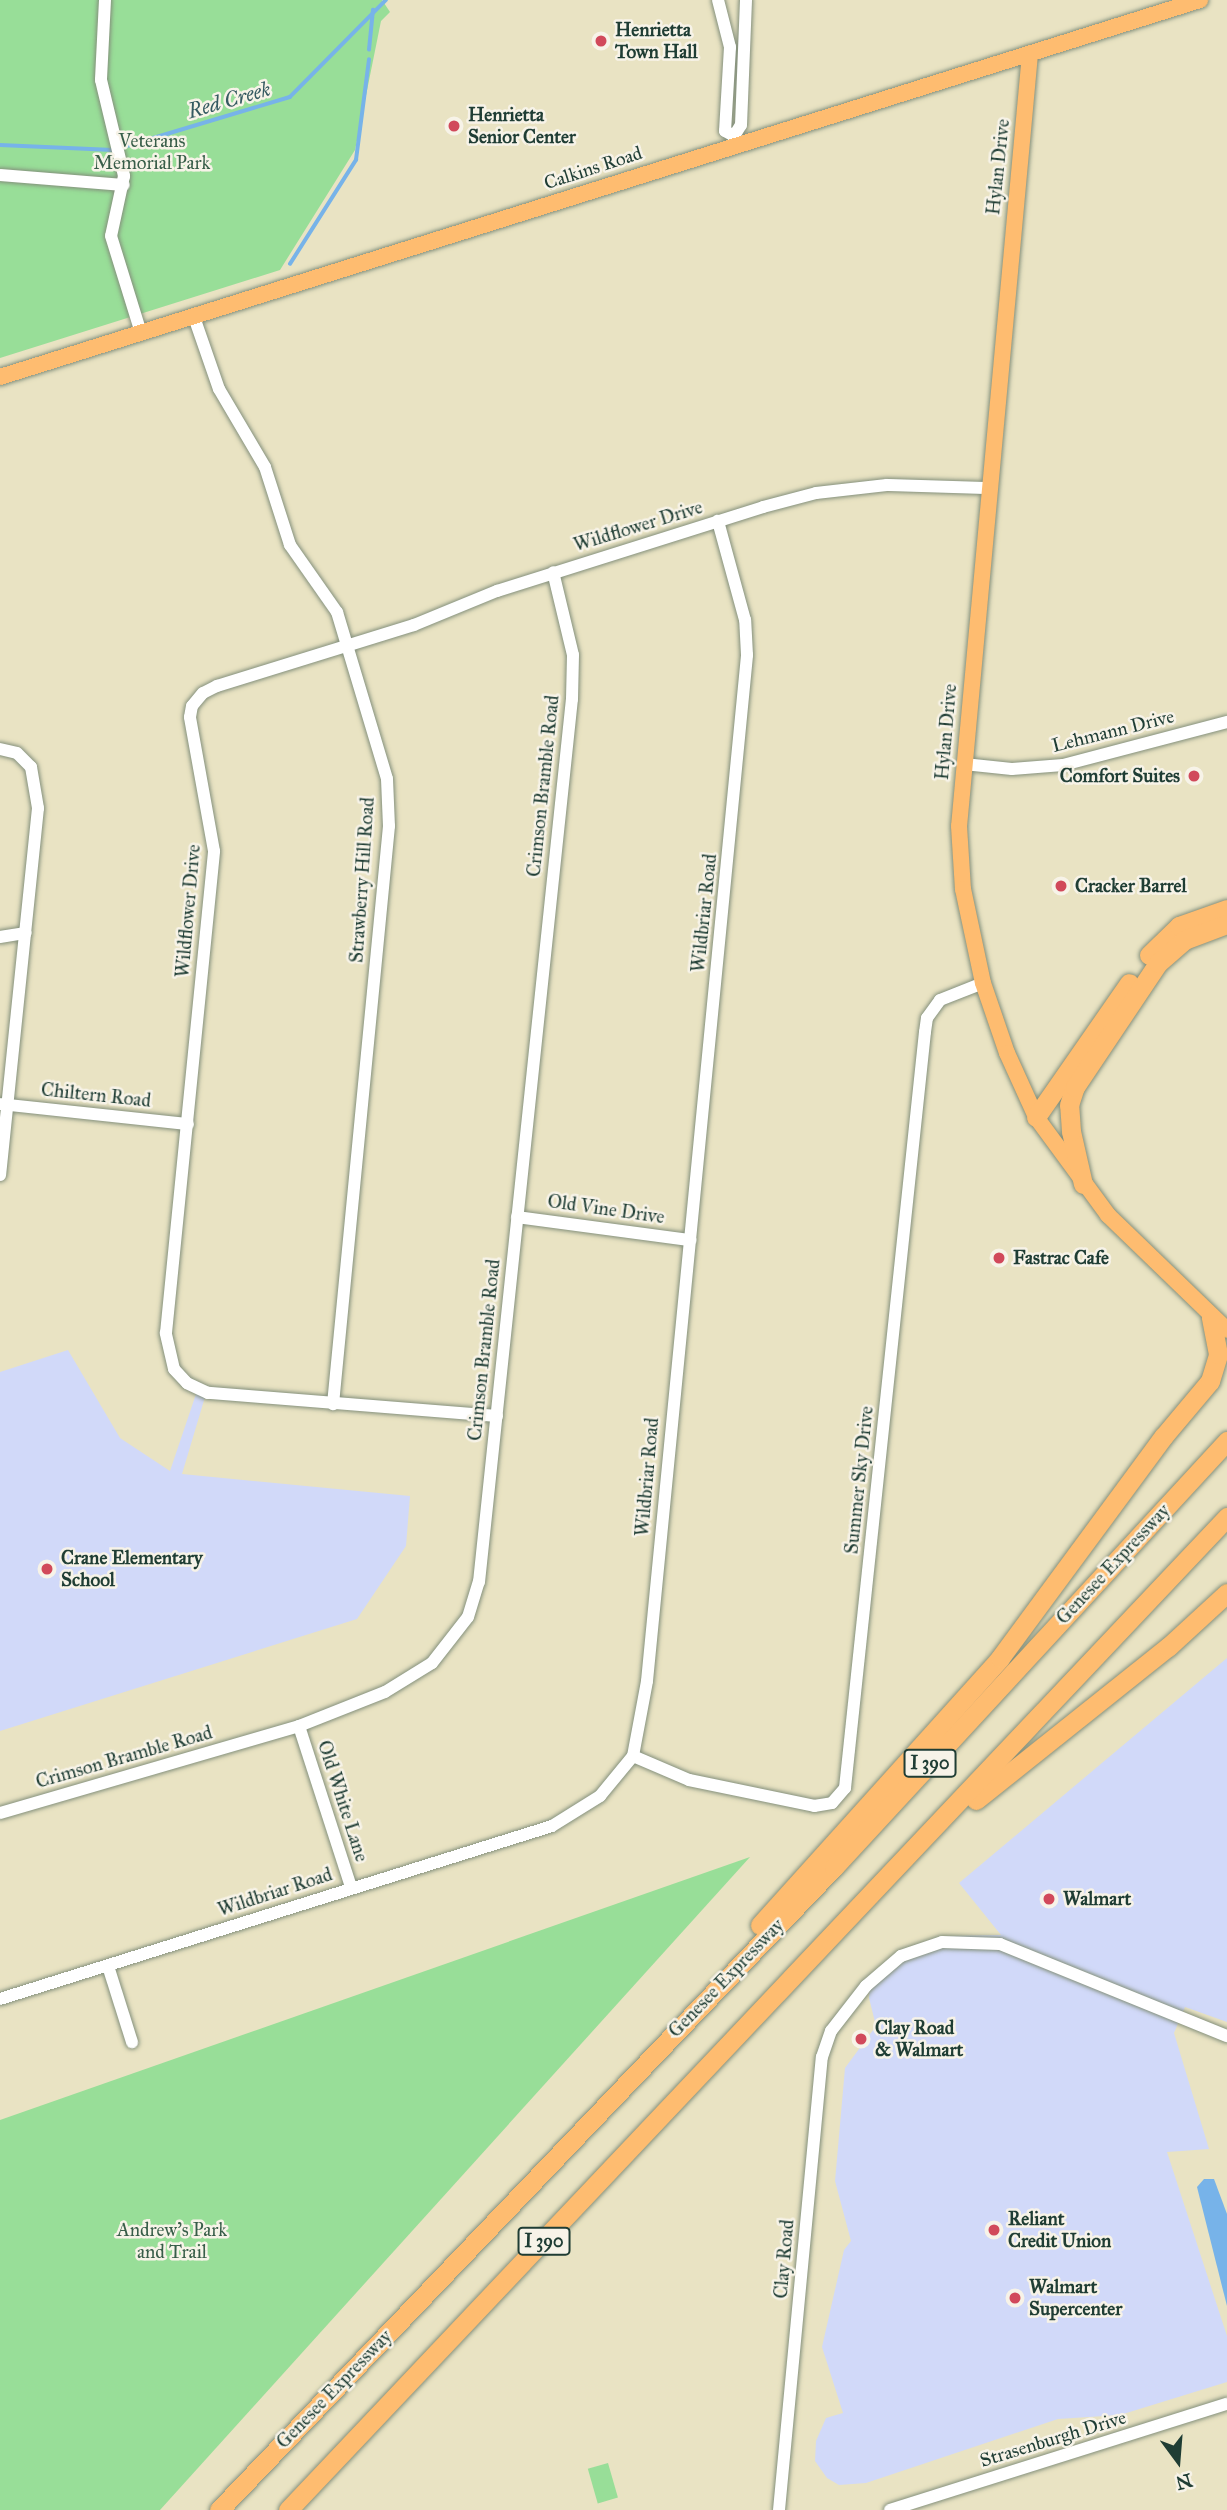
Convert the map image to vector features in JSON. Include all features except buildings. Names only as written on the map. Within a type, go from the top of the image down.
[{"type":"highway","points":[[1036,1117],[1151,952],[1179,926],[1227,909]]},
{"type":"highway","points":[[1083,1184],[1070,1120],[1075,1087],[1158,963],[1184,940],[1227,924]]},
{"type":"highway","points":[[628,2080],[839,1834],[1000,1658],[1163,1437],[1210,1381],[1218,1354],[1219,1323]]},
{"type":"highway","name":"Genesee Expressway","points":[[219,2510],[843,1857],[1227,1441]]},
{"type":"highway","name":"I 390","points":[[288,2510],[923,1842],[1227,1517]]},
{"type":"highway","points":[[923,1842],[1168,1647],[1227,1593]]},
{"type":"main road","name":"Calkins Road","points":[[0,377],[194,317],[734,140],[1030,54],[1200,0]]},
{"type":"main road","name":"Hylan Drive","points":[[1030,54],[987,488],[959,826],[963,889],[983,983],[1007,1053],[1036,1117],[1083,1184],[1130,1238],[1219,1323]]},
{"type":"street","points":[[106,0],[101,80],[124,166],[124,185],[111,236],[141,333]]},
{"type":"street","points":[[718,0],[730,47],[724,131],[734,140],[741,125],[746,0]]},
{"type":"street","points":[[0,175],[124,185]]},
{"type":"street","name":"Strawberry Hill Road","points":[[194,317],[219,389],[265,467],[290,545],[321,584],[350,645],[383,755],[389,826],[333,1404]]},
{"type":"street","name":"Wildflower Drive","points":[[497,1416],[208,1393],[187,1383],[174,1369],[166,1333],[214,851],[190,718],[192,706],[209,689],[350,645],[553,572],[718,521],[843,489],[908,485],[987,488]]},
{"type":"street","name":"Wildbriar Road","points":[[0,1999],[552,1826],[600,1796],[633,1756],[647,1681],[747,655],[745,620],[718,521]]},
{"type":"street","name":"Crimson Bramble Road","points":[[0,1813],[299,1726],[400,1685],[432,1663],[458,1635],[479,1581],[572,699],[571,643],[553,572]]},
{"type":"street","name":"Lehmann Drive","points":[[964,764],[1012,769],[1063,765],[1227,722]]},
{"type":"street","points":[[0,749],[25,759],[37,791],[26,933],[4,1104],[0,1175]]},
{"type":"street","points":[[0,937],[26,933]]},
{"type":"street","name":"Summer Sky Drive","points":[[633,1756],[689,1780],[814,1806],[832,1803],[845,1788],[927,1018],[940,1000],[983,983]]},
{"type":"street","name":"Chiltern Road","points":[[4,1104],[188,1124]]},
{"type":"street","name":"Old Vine Drive","points":[[517,1217],[690,1240]]},
{"type":"street","name":"Old White Lane","points":[[299,1726],[351,1887]]},
{"type":"street","name":"Clay Road","points":[[779,2510],[822,2057],[841,2016],[880,1974],[901,1956],[942,1942],[1000,1944],[1168,2016],[1227,2036]]},
{"type":"street","points":[[108,1966],[132,2042]]},
{"type":"street","name":"Strasenburgh Drive","points":[[890,2510],[1227,2404]]},
{"type":"shaded area","points":[[68,1350],[120,1438],[170,1471],[196,1394],[205,1397],[182,1474],[410,1496],[406,1546],[357,1619],[0,1731],[0,1372]]},
{"type":"shaded area","points":[[1227,1658],[1227,2022],[1185,2007],[1174,2033],[1209,2149],[1167,2152],[1227,2336],[1227,2382],[1120,2415],[1058,2419],[866,2483],[839,2485],[827,2478],[815,2461],[816,2441],[826,2418],[843,2413],[822,2347],[844,2250],[851,2241],[835,2181],[845,2068],[876,2026],[869,1998],[871,1974],[949,1936],[1001,1935],[959,1883]]},
{"type":"green space","name":"Veterans Memorial Park","points":[[0,0],[382,0],[390,12],[381,21],[355,150],[280,270],[0,358]]},
{"type":"green space","name":"Andrew's Park and Trail","points":[[750,1857],[160,2510],[0,2510],[0,2120]]},
{"type":"green space","points":[[608,2463],[618,2498],[598,2503],[588,2469]]},
{"type":"water","points":[[1204,2179],[1214,2179],[1227,2214],[1227,2306],[1197,2187]]},
{"type":"waterway","name":"Red Creek","points":[[120,148],[290,97],[386,0]]},
{"type":"waterway","points":[[369,50],[373,10]]},
{"type":"waterway","points":[[290,264],[356,160],[369,60]]},
{"type":"waterway","name":"Red Creek","points":[[0,145],[113,150]]},
{"type":"place","name":"Henrietta Town Hall","points":[[601,41]]},
{"type":"place","name":"Henrietta Senior Center","points":[[454,126]]},
{"type":"place","name":"Comfort Suites","points":[[1194,776]]},
{"type":"place","name":"Cracker Barrel","points":[[1061,886]]},
{"type":"place","name":"Fastrac Cafe","points":[[999,1258]]},
{"type":"place","name":"Crane Elementary School","points":[[47,1569]]},
{"type":"place","name":"Walmart","points":[[1049,1899]]},
{"type":"place","name":"Clay Road & Walmart","points":[[861,2039]]},
{"type":"place","name":"Reliant Credit Union","points":[[994,2230]]},
{"type":"place","name":"Walmart Supercenter","points":[[1015,2298]]}]
